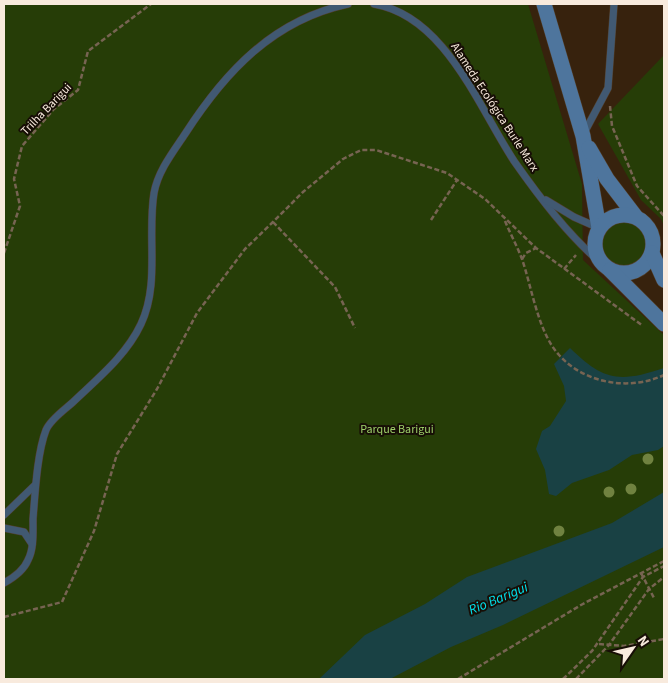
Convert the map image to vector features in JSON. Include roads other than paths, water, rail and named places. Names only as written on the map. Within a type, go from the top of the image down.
[{"type":"main road","points":[[544,4],[582,136],[599,228],[595,247],[606,267],[664,324]]},
{"type":"main road","points":[[582,136],[607,180],[636,217],[649,228],[653,237],[652,253],[649,261],[635,272],[618,273],[606,267]]},
{"type":"main road","points":[[599,228],[615,216],[626,214],[636,217]]},
{"type":"main road","points":[[652,253],[664,280]]},
{"type":"lane","points":[[4,583],[15,576],[28,561],[32,544],[35,484],[46,429],[114,363],[141,325],[148,307],[154,191],[164,165],[212,94],[230,72],[249,54],[274,34],[298,20],[326,8],[348,4]]},
{"type":"lane","name":"Alameda Ecológica Burle Marx","points":[[374,4],[390,6],[406,14],[439,43],[462,74],[516,163],[580,246],[606,267]]},
{"type":"lane","points":[[582,136],[608,88],[614,4]]},
{"type":"lane","name":"Alameda Ecológica Burle Marx","points":[[542,197],[574,218],[599,228]]},
{"type":"lane","points":[[4,515],[35,484]]},
{"type":"lane","points":[[4,528],[24,532],[32,544]]},
{"type":"water","points":[[570,348],[593,367],[613,376],[635,376],[664,368],[664,446],[658,450],[632,455],[609,470],[572,483],[556,496],[549,494],[545,470],[536,449],[542,431],[550,426],[566,401],[564,386],[554,364]]},
{"type":"water","name":"Rio Barigui","points":[[664,492],[664,547],[503,625],[451,647],[390,679],[319,679],[365,635],[425,604],[467,577],[612,523]]},
{"type":"park label","name":"Parque Barigui","points":[[397,429]]}]
